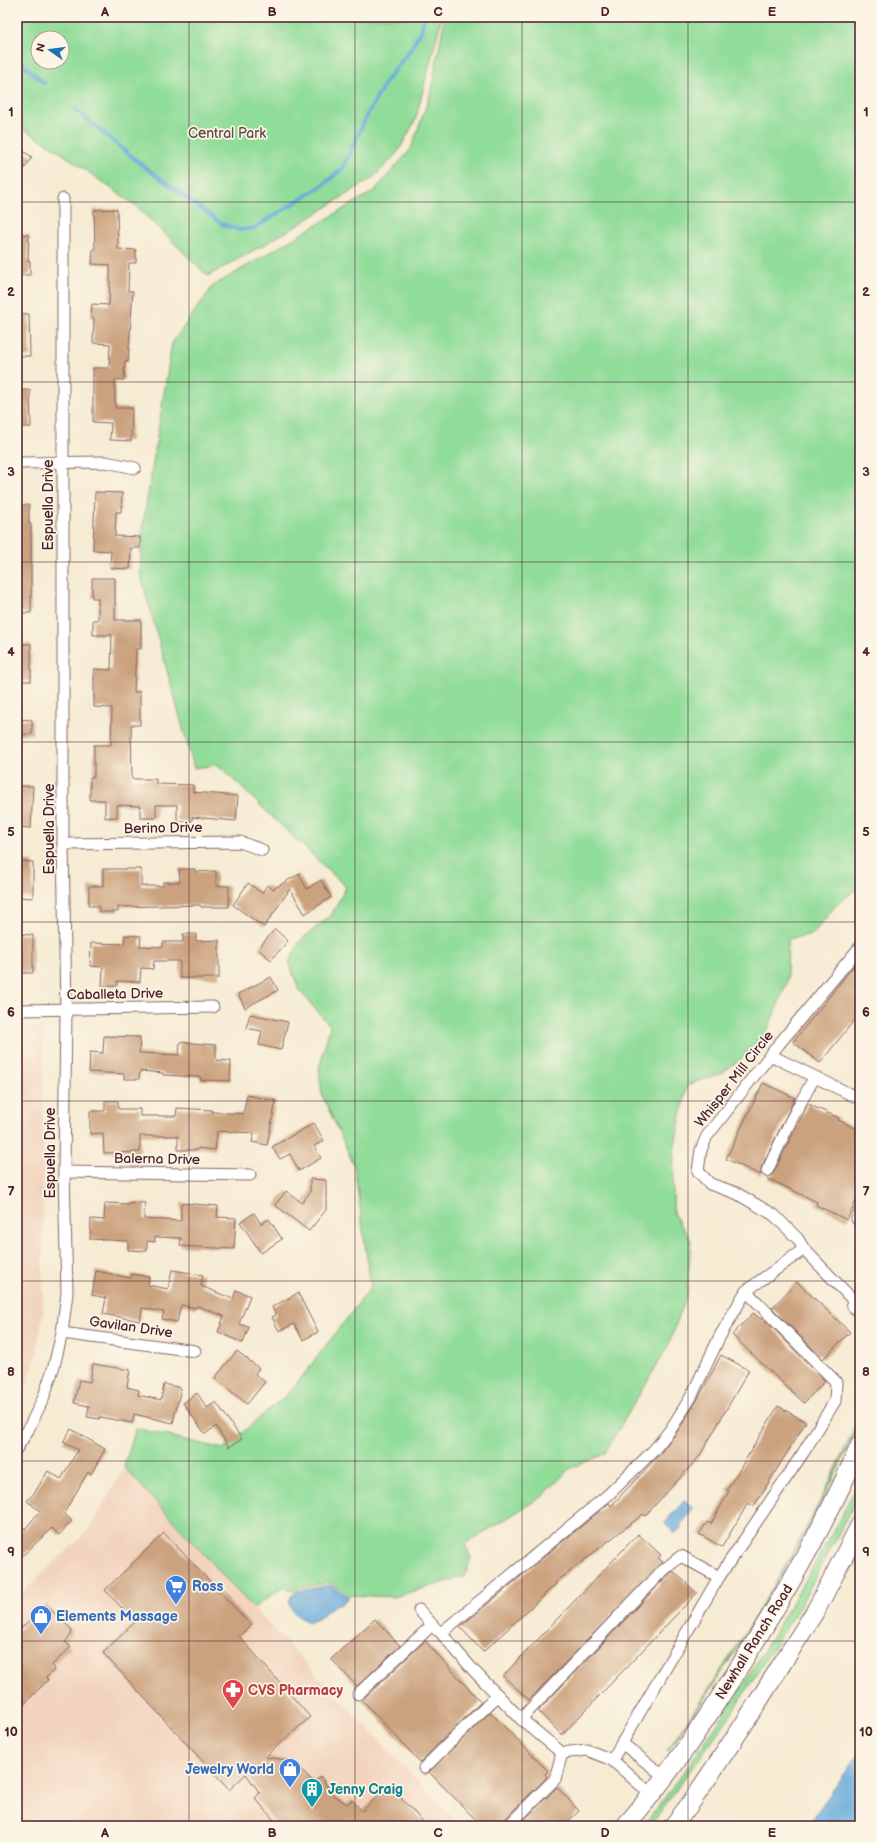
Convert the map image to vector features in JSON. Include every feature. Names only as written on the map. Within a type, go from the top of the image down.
[{"type":"main road","name":"Newhall Ranch Road","points":[[625,1826],[652,1795],[714,1708],[786,1593],[848,1474],[860,1444]]},
{"type":"main road","points":[[673,1826],[690,1804],[742,1727],[816,1610],[860,1525]]},
{"type":"street","name":"Espuella Drive","points":[[17,1448],[28,1430],[43,1399],[54,1366],[62,1332],[67,1293],[64,1172],[66,1010],[63,844],[63,199]]},
{"type":"street","points":[[17,463],[106,462],[135,468]]},
{"type":"street","name":"Berino Drive","points":[[63,844],[240,842],[262,850]]},
{"type":"street","name":"Whisper Mill Circle","points":[[860,947],[706,1136],[698,1171],[710,1184],[736,1194],[774,1215],[798,1238],[804,1249],[856,1300],[853,1307],[860,1312]]},
{"type":"street","name":"Caballeta Drive","points":[[17,1010],[213,1007]]},
{"type":"street","points":[[770,1056],[860,1099]]},
{"type":"street","points":[[767,1171],[790,1122],[814,1078]]},
{"type":"street","name":"Balerna Drive","points":[[64,1172],[250,1175]]},
{"type":"street","points":[[441,1633],[608,1495],[652,1451],[671,1429],[691,1397],[720,1336],[746,1291],[804,1249]]},
{"type":"street","points":[[612,1760],[623,1744],[675,1650],[719,1577],[803,1453],[835,1400],[836,1382],[746,1291]]},
{"type":"street","name":"Gavilan Drive","points":[[62,1332],[195,1351]]},
{"type":"street","points":[[521,1719],[660,1573],[681,1556],[719,1577]]},
{"type":"street","points":[[419,1610],[474,1671],[521,1719],[562,1753],[587,1750],[612,1760],[652,1795]]},
{"type":"street","points":[[358,1694],[432,1624]]},
{"type":"street","points":[[424,1768],[498,1695]]},
{"type":"street","points":[[623,1744],[665,1777]]},
{"type":"street","points":[[508,1826],[555,1779],[562,1753]]},
{"type":"shaded area","points":[[43,1027],[43,1312],[36,1357],[22,1401],[17,1411],[17,1028]]},
{"type":"shaded area","points":[[124,1467],[253,1608],[461,1826],[17,1826],[17,1598],[89,1530]]},
{"type":"green space","name":"Central Park","points":[[17,17],[442,17],[415,121],[398,152],[374,177],[295,227],[208,276],[135,205],[53,147],[17,125]]},
{"type":"green space","points":[[445,17],[860,17],[860,886],[836,905],[813,934],[788,939],[787,983],[767,1031],[742,1058],[720,1074],[687,1085],[674,1150],[673,1213],[691,1240],[687,1295],[668,1346],[604,1454],[569,1469],[543,1496],[465,1544],[471,1558],[465,1576],[394,1597],[349,1595],[329,1582],[294,1590],[282,1588],[253,1608],[124,1467],[136,1428],[223,1449],[291,1391],[371,1287],[354,1165],[322,1095],[319,1069],[330,1026],[299,990],[289,962],[300,941],[332,914],[346,887],[218,765],[194,768],[140,573],[142,532],[172,343],[213,286],[374,191],[411,149],[430,95]]},
{"type":"green space","points":[[860,1415],[860,1420],[819,1507],[773,1591],[722,1672],[668,1751],[667,1750],[747,1629],[796,1546],[819,1503]]},
{"type":"green space","points":[[860,1478],[860,1493],[800,1606],[727,1720],[650,1826],[643,1826],[703,1745],[758,1660],[828,1541]]},
{"type":"water","points":[[685,1500],[694,1509],[680,1525],[682,1527],[675,1534],[664,1523]]},
{"type":"water","points":[[330,1585],[349,1597],[340,1605],[333,1606],[318,1619],[310,1622],[300,1618],[292,1610],[290,1601],[291,1596],[295,1592]]},
{"type":"water","points":[[860,1752],[860,1826],[807,1826]]},
{"type":"building","points":[[17,147],[32,157],[17,180]]},
{"type":"building","points":[[117,209],[118,249],[136,250],[136,263],[129,263],[128,291],[133,291],[128,362],[125,361],[124,380],[115,380],[115,408],[132,408],[131,441],[110,440],[111,423],[93,422],[93,368],[109,368],[110,344],[93,343],[94,319],[91,318],[92,304],[109,305],[110,282],[110,265],[92,264],[93,249],[95,249],[94,210]]},
{"type":"building","points":[[17,234],[29,235],[28,261],[30,261],[30,275],[17,275]]},
{"type":"building","points":[[17,314],[29,314],[30,356],[17,356]]},
{"type":"building","points":[[17,390],[30,390],[31,427],[17,427]]},
{"type":"building","points":[[95,492],[122,493],[121,512],[116,512],[115,536],[140,537],[140,548],[131,548],[130,569],[110,568],[111,551],[93,550]]},
{"type":"building","points":[[17,505],[29,505],[29,524],[31,524],[31,613],[17,613]]},
{"type":"building","points":[[92,578],[115,578],[115,620],[141,620],[141,649],[136,649],[134,692],[140,692],[140,725],[131,725],[132,779],[156,779],[156,784],[193,785],[193,792],[238,796],[236,821],[192,817],[192,821],[177,821],[177,805],[156,805],[156,818],[140,818],[140,806],[117,805],[117,817],[105,818],[105,800],[90,800],[90,777],[94,777],[94,745],[111,745],[112,708],[94,707],[94,669],[111,670],[112,635],[93,635],[93,620],[98,620],[98,598],[92,598]]},
{"type":"building","points":[[17,644],[31,644],[31,681],[17,681]]},
{"type":"building","points":[[17,719],[32,720],[32,734],[17,734]]},
{"type":"building","points":[[17,786],[33,786],[31,828],[17,827]]},
{"type":"building","points":[[17,861],[33,862],[33,898],[17,897]]},
{"type":"building","points":[[103,869],[141,869],[141,886],[163,886],[163,882],[180,882],[179,869],[195,869],[195,872],[216,871],[216,886],[229,886],[229,907],[201,907],[200,905],[118,907],[118,912],[99,912],[99,906],[89,906],[89,886],[103,886]]},
{"type":"building","points":[[301,873],[299,875],[307,889],[321,880],[331,897],[305,914],[290,889],[264,927],[233,905],[248,883],[262,893],[267,885],[273,889]]},
{"type":"building","points":[[275,929],[288,941],[271,960],[258,949]]},
{"type":"building","points":[[17,934],[33,935],[33,973],[17,973]]},
{"type":"building","points":[[183,934],[196,934],[196,941],[219,940],[219,978],[180,978],[180,961],[154,961],[153,969],[141,968],[140,982],[117,981],[117,986],[102,986],[103,967],[90,966],[91,943],[124,944],[125,935],[141,936],[140,946],[163,947],[163,942],[183,942]]},
{"type":"building","points":[[860,958],[860,1013],[820,1063],[793,1042]]},
{"type":"building","points":[[271,977],[278,990],[245,1008],[238,994]]},
{"type":"building","points":[[250,1014],[288,1022],[281,1050],[259,1045],[262,1031],[246,1028]]},
{"type":"building","points":[[104,1036],[140,1037],[139,1053],[179,1055],[180,1042],[216,1045],[216,1060],[231,1061],[230,1081],[200,1080],[201,1077],[163,1075],[163,1073],[140,1071],[139,1079],[124,1079],[124,1074],[89,1072],[90,1052],[103,1053]]},
{"type":"building","points":[[763,1083],[795,1098],[761,1168],[761,1175],[726,1159]]},
{"type":"building","points":[[247,1095],[276,1101],[267,1145],[252,1142],[254,1133],[217,1131],[215,1150],[198,1148],[198,1150],[178,1150],[178,1136],[140,1136],[140,1152],[104,1153],[103,1133],[90,1134],[90,1111],[105,1111],[105,1101],[118,1101],[118,1109],[140,1109],[140,1116],[176,1116],[177,1108],[243,1114]]},
{"type":"building","points":[[808,1104],[839,1118],[838,1120],[860,1130],[860,1193],[847,1220],[816,1205],[817,1202],[767,1178],[773,1174]]},
{"type":"building","points":[[314,1123],[324,1141],[314,1146],[321,1158],[299,1171],[290,1154],[280,1159],[272,1147]]},
{"type":"building","points":[[310,1179],[326,1180],[326,1210],[309,1231],[275,1205],[286,1191],[302,1203],[310,1192]]},
{"type":"building","points":[[130,1202],[145,1203],[144,1219],[181,1221],[181,1203],[218,1206],[217,1217],[236,1218],[234,1249],[180,1246],[181,1238],[155,1237],[155,1242],[147,1241],[147,1251],[128,1250],[128,1241],[90,1239],[91,1219],[104,1220],[105,1203],[130,1204]]},
{"type":"building","points":[[254,1213],[261,1224],[269,1219],[282,1239],[261,1253],[240,1222]]},
{"type":"building","points":[[172,1270],[203,1275],[201,1286],[233,1299],[236,1290],[250,1296],[239,1324],[249,1327],[243,1343],[218,1332],[224,1316],[197,1306],[196,1308],[181,1305],[177,1322],[162,1319],[164,1312],[142,1308],[140,1321],[103,1314],[106,1298],[92,1295],[96,1271],[131,1278],[132,1274],[149,1277],[148,1285],[168,1289]]},
{"type":"building","points":[[797,1282],[850,1332],[823,1359],[772,1308]]},
{"type":"building","points":[[298,1293],[318,1332],[303,1340],[294,1324],[279,1331],[272,1317],[276,1315],[272,1307]]},
{"type":"building","points":[[753,1313],[761,1319],[763,1318],[825,1381],[804,1403],[732,1335]]},
{"type":"building","points":[[237,1351],[259,1368],[255,1374],[265,1382],[247,1404],[215,1378]]},
{"type":"building","points":[[721,1355],[749,1370],[699,1457],[645,1516],[643,1514],[555,1583],[556,1584],[483,1652],[460,1627],[609,1503],[611,1506],[658,1456],[676,1433],[697,1401]]},
{"type":"building","points":[[93,1364],[130,1370],[127,1387],[139,1390],[138,1395],[161,1400],[164,1384],[181,1388],[173,1423],[134,1414],[132,1423],[100,1417],[99,1419],[87,1417],[89,1406],[74,1403],[79,1380],[90,1382]]},
{"type":"building","points":[[197,1393],[207,1408],[216,1402],[242,1439],[229,1447],[216,1426],[205,1434],[183,1403]]},
{"type":"building","points":[[778,1406],[806,1422],[754,1506],[748,1503],[722,1547],[699,1534],[707,1522],[711,1524],[729,1491],[727,1490]]},
{"type":"building","points":[[71,1429],[105,1449],[91,1474],[88,1472],[64,1513],[72,1521],[59,1535],[52,1528],[17,1561],[17,1533],[24,1527],[25,1529],[40,1511],[27,1501],[35,1492],[48,1471],[61,1479],[78,1450],[63,1442]]},
{"type":"building","points":[[164,1533],[251,1625],[239,1636],[310,1717],[265,1757],[294,1761],[313,1782],[321,1777],[333,1795],[347,1804],[352,1800],[362,1811],[389,1785],[427,1826],[279,1826],[255,1798],[260,1793],[246,1774],[229,1790],[103,1653],[135,1622],[105,1590]]},
{"type":"building","points":[[638,1534],[661,1555],[658,1558],[663,1562],[529,1700],[503,1676]]},
{"type":"building","points":[[673,1571],[697,1593],[562,1735],[539,1712],[539,1710]]},
{"type":"building","points":[[46,1605],[72,1630],[71,1635],[65,1642],[71,1647],[52,1665],[55,1669],[46,1678],[48,1680],[17,1711],[17,1632]]},
{"type":"building","points":[[375,1619],[400,1646],[357,1686],[331,1659]]},
{"type":"building","points":[[425,1641],[481,1702],[420,1762],[362,1700]]},
{"type":"building","points":[[490,1712],[548,1771],[545,1774],[547,1777],[503,1821],[501,1826],[482,1826],[429,1772]]},
{"type":"building","points":[[557,1787],[579,1811],[563,1826],[518,1826]]},
{"type":"waterway","points":[[76,110],[142,165],[222,224],[239,230],[254,228],[322,186],[343,168],[366,117],[386,81],[408,53],[421,31],[424,17]]},
{"type":"waterway","points":[[17,59],[44,83]]},
{"type":"place","name":"Ross","points":[[176,1606]]},
{"type":"place","name":"Elements Massage","points":[[41,1636]]},
{"type":"place","name":"CVS Pharmacy","points":[[233,1710]]},
{"type":"place","name":"Jewelry World","points":[[290,1788]]},
{"type":"place","name":"Jenny Craig","points":[[312,1808]]}]
